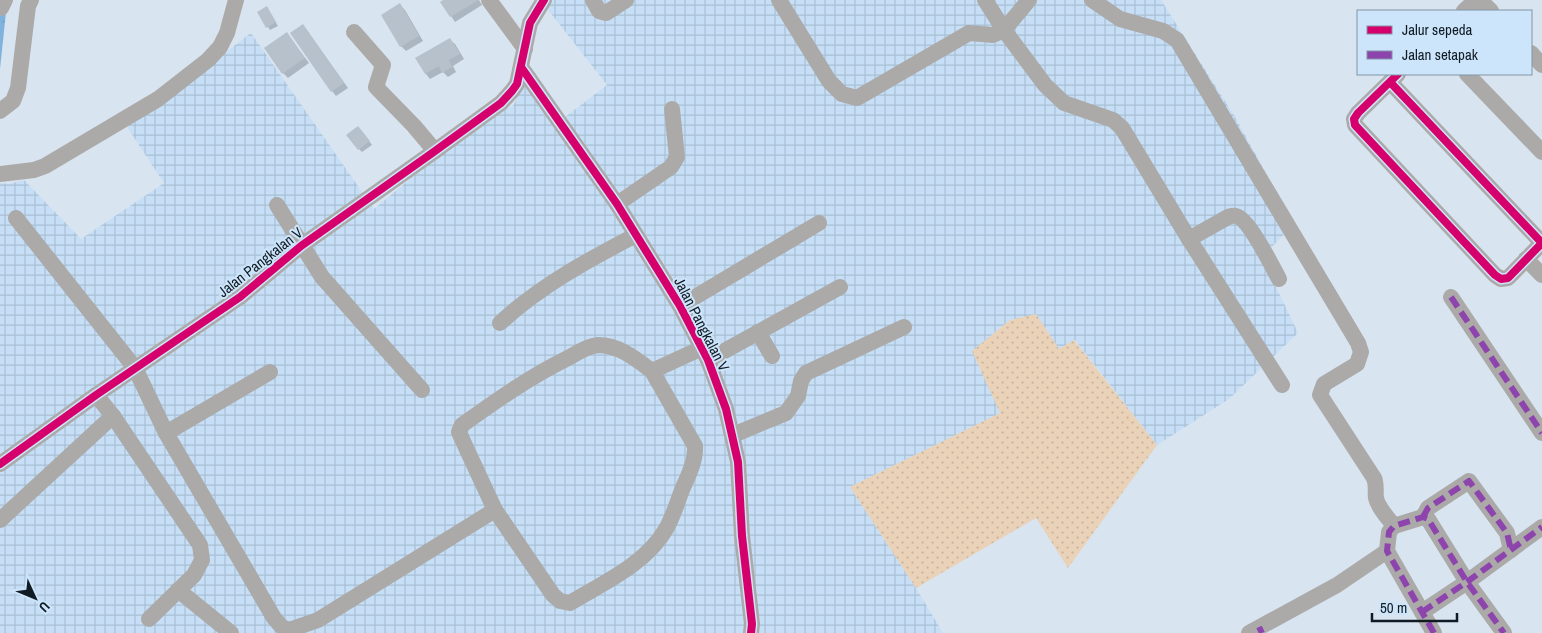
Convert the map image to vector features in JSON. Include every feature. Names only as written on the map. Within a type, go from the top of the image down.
[{"type":"street","points":[[0,100],[10,85],[21,0]]},
{"type":"street","points":[[0,111],[13,101],[18,88],[30,0]]},
{"type":"street","points":[[0,174],[34,170],[45,166],[158,98],[208,60],[220,47],[227,33],[236,0]]},
{"type":"street","points":[[489,0],[525,49]]},
{"type":"street","name":"Jalan Pangkalan V","points":[[0,464],[134,368],[240,296],[301,246],[435,152],[501,102],[512,92],[517,84],[530,23],[544,0]]},
{"type":"street","points":[[593,0],[599,11],[606,13],[626,0]]},
{"type":"street","points":[[779,0],[829,81],[842,94],[857,98],[969,33],[993,35],[1004,30],[1029,0]]},
{"type":"street","points":[[985,0],[1004,30],[1045,85],[1064,103],[1113,120],[1122,128],[1189,239],[1282,385]]},
{"type":"street","points":[[1092,0],[1120,19],[1163,31],[1177,40],[1358,343],[1361,352],[1357,364],[1324,384],[1320,390],[1320,395],[1374,478],[1377,485],[1377,502],[1394,526]]},
{"type":"street","points":[[1465,10],[1476,0]]},
{"type":"street","points":[[1480,0],[1490,10]]},
{"type":"street","points":[[354,32],[383,65],[376,86],[414,126],[435,152]]},
{"type":"street","points":[[1532,54],[1542,65]]},
{"type":"street","name":"Jalan Pangkalan V","points":[[521,67],[617,204],[680,306],[705,354],[723,397],[733,434],[740,484],[742,536],[752,624],[751,633]]},
{"type":"street","points":[[1469,75],[1542,152]]},
{"type":"street","points":[[1394,78],[1542,243],[1508,278],[1501,279],[1495,275],[1358,129],[1354,119],[1358,113],[1394,78]]},
{"type":"street","points":[[617,204],[671,167],[678,157],[672,109]]},
{"type":"street","points":[[277,205],[322,277],[422,390]]},
{"type":"street","points":[[1189,239],[1235,215],[1253,233],[1279,279]]},
{"type":"street","points":[[16,218],[134,368],[166,433],[274,618],[289,632],[318,620],[495,510]]},
{"type":"street","points":[[680,306],[819,223]]},
{"type":"street","points":[[500,324],[534,294],[572,270],[636,235]]},
{"type":"street","points":[[1526,259],[1542,275]]},
{"type":"street","points":[[652,371],[705,354],[758,332],[840,287]]},
{"type":"street","points":[[1451,297],[1542,433]]},
{"type":"street","points":[[733,434],[786,413],[798,396],[801,381],[806,373],[904,327]]},
{"type":"street","points":[[758,332],[772,356]]},
{"type":"street","points":[[599,345],[622,350],[652,371],[695,446],[696,454],[667,528],[646,554],[601,585],[570,604],[565,604],[546,586],[495,510],[459,432],[462,425],[505,394],[546,369],[591,346],[599,345]]},
{"type":"street","points":[[166,433],[270,372]]},
{"type":"street","points":[[96,395],[113,416],[200,545],[202,560],[194,575],[149,619]]},
{"type":"street","points":[[0,520],[113,416]]},
{"type":"street","points":[[1434,633],[1387,551],[1389,532],[1394,526],[1424,517],[1428,508],[1469,481],[1507,533],[1512,550]]},
{"type":"street","points":[[1424,517],[1428,519],[1467,582],[1504,633]]},
{"type":"street","points":[[1422,612],[1467,582],[1542,527]]},
{"type":"street","points":[[1256,631],[1338,585],[1387,551]]},
{"type":"street","points":[[178,590],[231,633]]},
{"type":"shaded area","points":[[546,0],[1161,0],[1235,117],[1294,224],[1262,257],[1298,333],[1229,399],[1157,445],[1075,340],[1059,349],[1036,315],[1010,320],[973,351],[1001,413],[850,487],[943,633],[0,633],[0,183],[9,184],[24,180],[81,239],[164,183],[127,127],[251,33],[374,209],[488,114],[513,106],[532,68],[565,117],[607,85],[542,2]]},
{"type":"shaded area","points":[[1036,314],[1059,349],[1074,340],[1157,445],[1068,568],[1036,518],[916,588],[850,487],[1000,413],[972,351],[1010,320]]},
{"type":"water","points":[[0,10],[6,12],[0,69]]},
{"type":"building","points":[[443,0],[479,0],[450,17],[440,2]]},
{"type":"building","points":[[400,3],[419,36],[400,47],[381,15]]},
{"type":"building","points":[[267,6],[276,22],[266,28],[257,12]]},
{"type":"building","points":[[303,24],[344,83],[331,92],[290,33]]},
{"type":"building","points":[[287,32],[305,58],[282,74],[264,48]]},
{"type":"building","points":[[450,38],[460,54],[449,60],[452,67],[442,73],[439,66],[425,74],[415,58]]},
{"type":"building","points":[[358,126],[370,141],[358,150],[346,135]]},
{"type":"marked path","points":[[1451,297],[1542,433]]},
{"type":"marked path","points":[[1423,517],[1428,508],[1469,481],[1507,533],[1511,550]]},
{"type":"marked path","points":[[1434,633],[1387,551],[1389,532],[1394,526],[1423,517],[1428,519],[1467,582],[1504,633]]},
{"type":"marked path","points":[[1422,612],[1467,582],[1542,527]]},
{"type":"marked path","points":[[1259,627],[1262,633]]},
{"type":"cycle path","points":[[0,464],[96,395],[240,297],[301,246],[501,103],[517,84],[530,23],[544,0]]},
{"type":"cycle path","points":[[521,67],[617,204],[680,306],[708,360],[726,409],[738,462],[742,536],[752,624],[751,633]]},
{"type":"cycle path","points":[[1390,82],[1542,243],[1508,278],[1501,279],[1495,275],[1355,125],[1354,119],[1358,113],[1397,75]]}]
